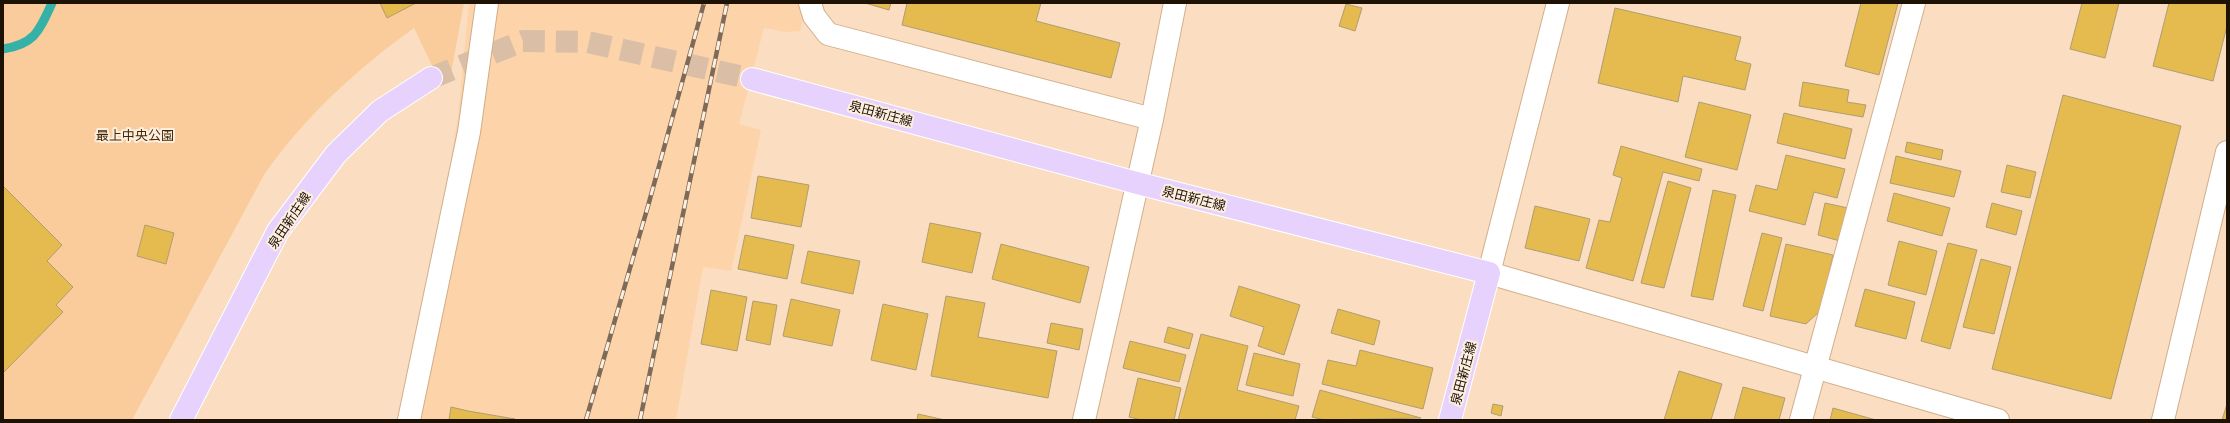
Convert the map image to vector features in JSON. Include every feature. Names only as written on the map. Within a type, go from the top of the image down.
[{"type":"main road","name":"泉田新庄線","points":[[181,420],[278,231],[336,154],[380,112],[431,78]]},
{"type":"main road","name":"泉田新庄線","points":[[752,78],[1137,183],[1489,273],[1450,420]]},
{"type":"street","points":[[409,420],[469,132],[487,3]]},
{"type":"street","points":[[810,3],[814,16],[828,34],[1152,119]]},
{"type":"street","points":[[1084,420],[1152,119],[1175,3]]},
{"type":"street","points":[[1558,3],[1489,273],[1998,420]]},
{"type":"street","points":[[1801,420],[1914,3]]},
{"type":"street","points":[[2163,420],[2227,152]]},
{"type":"shaded area","points":[[469,3],[807,3],[800,31],[785,32],[764,28],[739,124],[761,130],[731,271],[703,267],[676,420],[401,420],[433,270],[458,116]]},
{"type":"green space","name":"最上中央公園","points":[[3,3],[464,3],[450,79],[438,78],[414,28],[352,77],[314,114],[280,153],[264,175],[132,420],[3,420]]},
{"type":"building","points":[[380,3],[416,3],[387,18]]},
{"type":"building","points":[[865,3],[891,3],[889,10]]},
{"type":"building","points":[[907,3],[1041,3],[1036,21],[1120,43],[1111,78],[902,25]]},
{"type":"building","points":[[1861,3],[1898,3],[1879,75],[1845,66]]},
{"type":"building","points":[[2082,3],[2119,3],[2105,58],[2070,49]]},
{"type":"building","points":[[2169,3],[2227,3],[2227,26],[2213,81],[2153,66]]},
{"type":"building","points":[[1346,4],[1362,8],[1355,31],[1339,26]]},
{"type":"building","points":[[1615,8],[1741,37],[1735,60],[1751,64],[1745,90],[1683,76],[1678,102],[1598,83]]},
{"type":"building","points":[[1803,82],[1849,90],[1847,102],[1866,105],[1863,117],[1799,106]]},
{"type":"building","points":[[2063,95],[2181,126],[2111,399],[1992,369]]},
{"type":"building","points":[[1699,102],[1751,115],[1737,170],[1685,157]]},
{"type":"building","points":[[1784,113],[1852,129],[1845,159],[1777,143]]},
{"type":"building","points":[[1907,142],[1943,150],[1941,160],[1905,152]]},
{"type":"building","points":[[1621,146],[1702,169],[1699,181],[1663,172],[1633,281],[1586,268],[1599,220],[1610,222],[1622,178],[1613,175]]},
{"type":"building","points":[[1786,155],[1845,169],[1837,198],[1814,192],[1805,225],[1749,211],[1756,185],[1777,190]]},
{"type":"building","points":[[1896,156],[1961,171],[1954,197],[1890,183]]},
{"type":"building","points":[[2007,165],[2036,172],[2030,198],[2001,192]]},
{"type":"building","points":[[758,176],[809,185],[801,227],[751,218]]},
{"type":"building","points":[[1668,181],[1691,188],[1664,288],[1641,283]]},
{"type":"building","points":[[3,186],[62,245],[47,261],[73,287],[56,305],[63,312],[3,373]]},
{"type":"building","points":[[1713,190],[1736,195],[1713,300],[1691,296]]},
{"type":"building","points":[[1894,193],[1950,208],[1942,236],[1887,221]]},
{"type":"building","points":[[1825,203],[1848,208],[1840,241],[1818,235]]},
{"type":"building","points":[[1992,203],[2022,211],[2016,235],[1986,227]]},
{"type":"building","points":[[1535,206],[1590,219],[1579,261],[1525,248]]},
{"type":"building","points":[[930,223],[981,233],[972,273],[922,262]]},
{"type":"building","points":[[145,225],[174,233],[166,264],[137,256]]},
{"type":"building","points":[[1762,233],[1782,238],[1763,311],[1743,306]]},
{"type":"building","points":[[745,235],[794,245],[787,279],[738,269]]},
{"type":"building","points":[[1899,241],[1937,251],[1926,295],[1888,285]]},
{"type":"building","points":[[1948,243],[1977,250],[1950,349],[1921,341]]},
{"type":"building","points":[[1001,244],[1089,267],[1080,303],[992,279]]},
{"type":"building","points":[[1786,244],[1833,255],[1821,310],[1806,324],[1770,316]]},
{"type":"building","points":[[808,251],[860,261],[853,294],[801,283]]},
{"type":"building","points":[[1981,259],[2011,267],[1994,334],[1963,327]]},
{"type":"building","points":[[1239,286],[1300,305],[1284,355],[1258,346],[1264,327],[1230,316]]},
{"type":"building","points":[[1865,289],[1915,302],[1906,339],[1855,326]]},
{"type":"building","points":[[711,290],[747,297],[737,351],[701,344]]},
{"type":"building","points":[[946,296],[985,303],[978,337],[1057,351],[1048,398],[931,376]]},
{"type":"building","points":[[791,299],[840,310],[832,346],[783,336]]},
{"type":"building","points":[[753,301],[777,305],[770,345],[746,340]]},
{"type":"building","points":[[883,304],[928,314],[916,370],[871,360]]},
{"type":"building","points":[[1338,309],[1380,321],[1374,345],[1331,333]]},
{"type":"building","points":[[1051,323],[1083,329],[1079,350],[1047,343]]},
{"type":"building","points":[[1168,327],[1193,334],[1189,349],[1164,342]]},
{"type":"building","points":[[1201,334],[1248,346],[1237,390],[1299,406],[1295,420],[1178,420]]},
{"type":"building","points":[[1130,341],[1186,355],[1179,382],[1123,368]]},
{"type":"building","points":[[1360,350],[1433,368],[1423,409],[1322,384],[1328,360],[1356,366]]},
{"type":"building","points":[[1254,353],[1300,364],[1293,396],[1246,385]]},
{"type":"building","points":[[1679,371],[1722,384],[1711,420],[1664,420]]},
{"type":"building","points":[[1138,378],[1181,388],[1174,420],[1142,420],[1129,417]]},
{"type":"building","points":[[1743,387],[1785,398],[1779,420],[1734,420]]},
{"type":"building","points":[[1320,390],[1421,418],[1325,420],[1312,417]]},
{"type":"building","points":[[1493,404],[1503,406],[1501,416],[1491,413]]},
{"type":"building","points":[[2227,404],[2227,420],[2222,420]]},
{"type":"building","points":[[451,407],[468,411],[515,419],[449,420]]},
{"type":"building","points":[[1833,408],[1876,420],[1830,420]]},
{"type":"building","points":[[918,414],[945,420],[917,420]]},
{"type":"waterway","points":[[3,49],[22,44],[35,35],[52,3]]},
{"type":"tunnel","points":[[431,78],[523,41],[588,42],[752,79]]},
{"type":"railway","points":[[586,420],[648,206],[704,3]]},
{"type":"railway","points":[[640,420],[727,3]]}]
